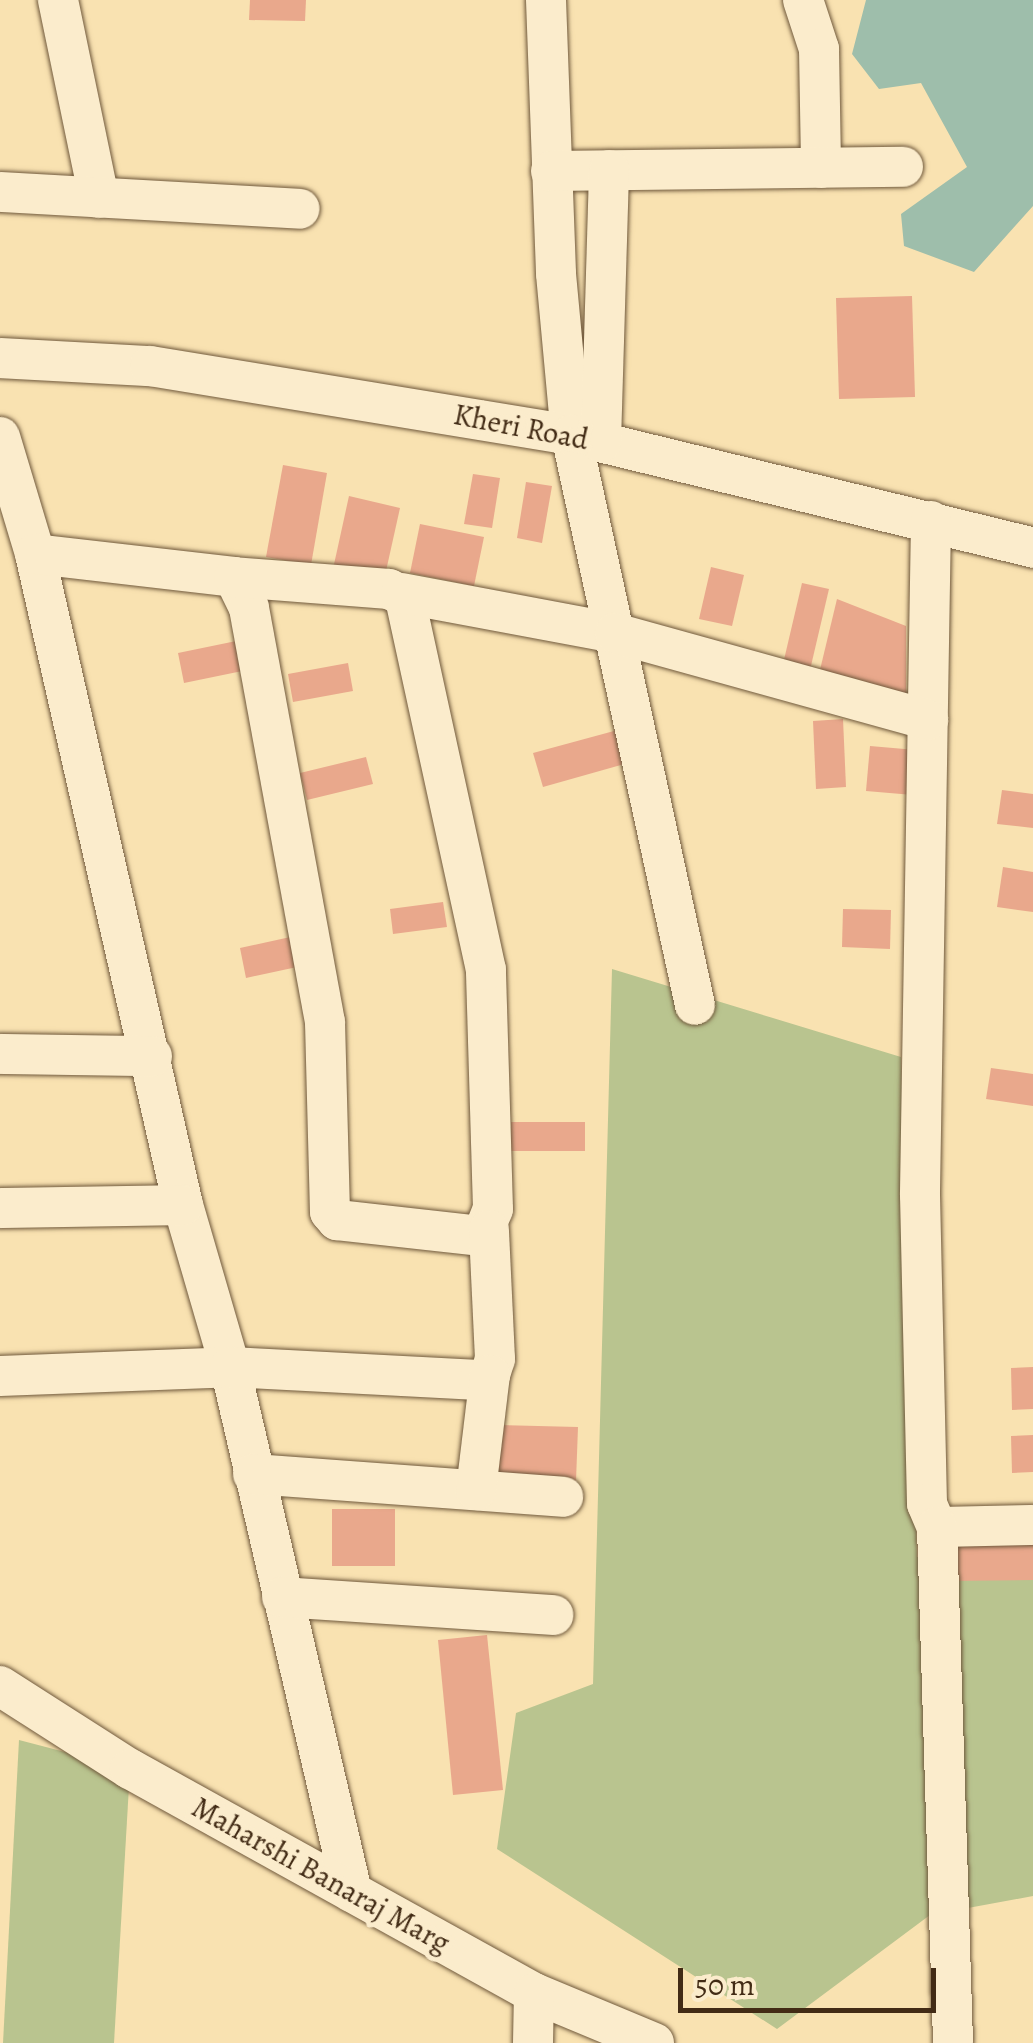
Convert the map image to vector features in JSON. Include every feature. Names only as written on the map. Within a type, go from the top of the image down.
[{"type":"street","points":[[58,0],[99,198]]},
{"type":"street","points":[[546,0],[550,171],[586,438],[615,633],[695,1005]]},
{"type":"street","points":[[803,0],[820,49],[821,168]]},
{"type":"street","points":[[550,171],[903,167]]},
{"type":"street","points":[[586,438],[609,170]]},
{"type":"street","points":[[0,192],[300,209]]},
{"type":"street","name":"Kheri Road","points":[[0,358],[150,366],[586,438],[1033,548]]},
{"type":"street","points":[[0,437],[152,1056],[183,1205],[230,1367],[352,1892]]},
{"type":"street","points":[[931,521],[920,1196],[927,1504],[937,1526],[953,2043]]},
{"type":"street","points":[[20,530],[234,577],[401,594],[615,633],[928,720]]},
{"type":"street","points":[[234,577],[249,608],[325,1022],[330,1212],[337,1220],[482,1236],[489,1230]]},
{"type":"street","points":[[401,594],[486,970],[489,1230],[495,1359],[476,1490]]},
{"type":"street","points":[[0,1054],[152,1056]]},
{"type":"street","points":[[0,1208],[183,1205]]},
{"type":"street","points":[[0,1376],[230,1367],[478,1380],[490,1375]]},
{"type":"street","points":[[253,1474],[563,1497]]},
{"type":"street","points":[[937,1526],[1033,1525]]},
{"type":"street","points":[[282,1597],[552,1615]]},
{"type":"street","name":"Maharshi Banaraj Marg","points":[[0,1686],[130,1769],[534,1993],[654,2043]]},
{"type":"street","points":[[533,2043],[534,1993]]},
{"type":"green space","points":[[612,969],[901,1057],[917,1557],[1033,1562],[1033,1896],[930,1915],[777,2029],[497,1849],[516,1713],[593,1684]]},
{"type":"green space","points":[[19,1740],[130,1769],[114,2043],[3,2043]]},
{"type":"shaded area","points":[[866,0],[1033,0],[1033,206],[974,272],[904,246],[901,214],[967,167],[921,83],[879,89],[852,54]]},
{"type":"building","points":[[250,0],[306,0],[305,21],[249,20]]},
{"type":"building","points":[[912,296],[915,397],[839,399],[836,298]]},
{"type":"building","points":[[283,465],[327,473],[311,565],[266,557]]},
{"type":"building","points":[[473,474],[500,478],[492,528],[464,524]]},
{"type":"building","points":[[526,482],[552,486],[542,543],[517,538]]},
{"type":"building","points":[[349,496],[400,508],[384,580],[333,569]]},
{"type":"building","points":[[420,524],[484,537],[474,586],[410,573]]},
{"type":"building","points":[[711,567],[744,575],[732,626],[699,619]]},
{"type":"building","points":[[802,583],[829,589],[810,670],[783,664]]},
{"type":"building","points":[[837,599],[906,626],[906,694],[819,674]]},
{"type":"building","points":[[246,639],[252,669],[184,683],[178,653]]},
{"type":"building","points":[[348,663],[353,691],[293,702],[288,674]]},
{"type":"building","points":[[843,719],[846,787],[816,789],[813,721]]},
{"type":"building","points":[[625,728],[635,761],[543,787],[533,753]]},
{"type":"building","points":[[870,746],[916,750],[913,795],[866,791]]},
{"type":"building","points":[[366,757],[373,784],[307,800],[300,773]]},
{"type":"building","points":[[1002,790],[1033,794],[1033,828],[997,824]]},
{"type":"building","points":[[1003,867],[1033,872],[1033,912],[997,907]]},
{"type":"building","points":[[443,902],[447,927],[393,934],[390,909]]},
{"type":"building","points":[[843,909],[891,910],[890,949],[842,947]]},
{"type":"building","points":[[304,934],[311,964],[246,978],[240,948]]},
{"type":"building","points":[[991,1068],[1033,1074],[1033,1106],[986,1099]]},
{"type":"building","points":[[511,1122],[585,1122],[585,1151],[511,1151]]},
{"type":"building","points":[[1033,1367],[1033,1409],[1012,1410],[1011,1368]]},
{"type":"building","points":[[498,1425],[578,1427],[576,1481],[496,1479]]},
{"type":"building","points":[[1033,1435],[1033,1472],[1012,1473],[1011,1436]]},
{"type":"building","points":[[332,1509],[395,1509],[395,1566],[332,1566]]},
{"type":"building","points":[[1033,1543],[1033,1580],[946,1581],[945,1544]]},
{"type":"building","points":[[487,1635],[503,1790],[453,1795],[438,1640]]}]
